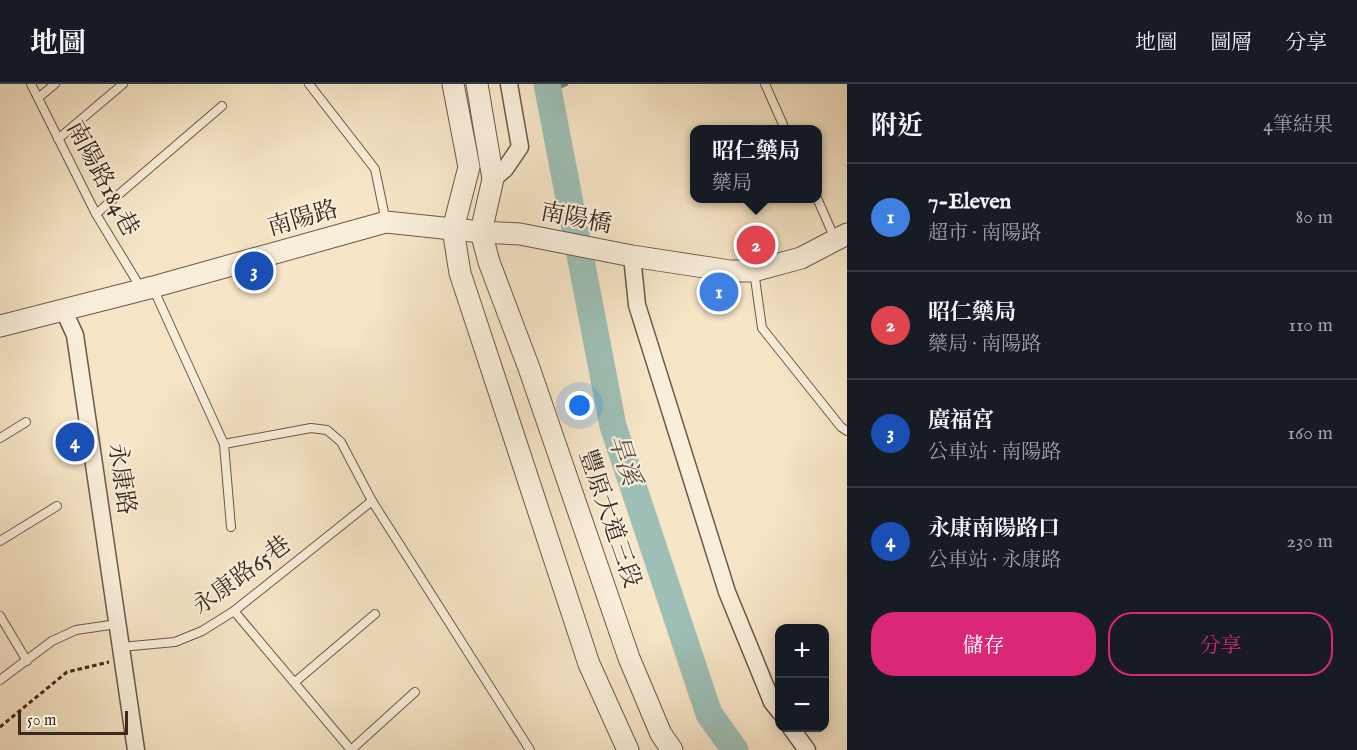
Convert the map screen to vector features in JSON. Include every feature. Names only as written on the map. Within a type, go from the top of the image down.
[{"type":"street","points":[[453,84],[469,167],[453,229],[460,273],[585,653],[628,750]]},
{"type":"street","points":[[477,84],[493,178],[481,232]]},
{"type":"street","points":[[493,178],[505,169],[520,147],[509,84]]},
{"type":"street","name":"南陽路","points":[[0,326],[148,289],[386,222],[520,234]]},
{"type":"street","name":"豐原大道三段","points":[[481,232],[489,262],[529,368],[629,658],[662,734],[672,750]]},
{"type":"street","name":"南陽橋","points":[[520,234],[627,255]]},
{"type":"street","points":[[775,706],[727,592],[637,305],[627,255],[730,271],[753,271],[801,258],[841,237]]},
{"type":"street","name":"永康路","points":[[63,309],[75,335],[136,750]]},
{"type":"street","points":[[793,732],[807,750]]},
{"type":"lane","name":"南陽路184巷","points":[[31,84],[96,214],[148,289],[224,444],[231,527]]},
{"type":"lane","points":[[38,98],[55,84]]},
{"type":"lane","points":[[58,139],[123,84]]},
{"type":"lane","points":[[309,84],[375,169],[386,222]]},
{"type":"lane","points":[[765,84],[783,125]]},
{"type":"lane","points":[[96,214],[222,106]]},
{"type":"lane","points":[[820,203],[841,237]]},
{"type":"lane","points":[[753,271],[762,328],[841,427],[847,431]]},
{"type":"lane","points":[[0,438],[26,422]]},
{"type":"lane","points":[[224,444],[310,428],[327,430],[341,442],[372,501],[530,750]]},
{"type":"lane","name":"永康路65巷","points":[[122,653],[175,642],[202,631],[234,611],[372,501]]},
{"type":"lane","points":[[0,541],[57,506]]},
{"type":"lane","points":[[234,611],[351,750],[415,692]]},
{"type":"lane","points":[[295,682],[375,614]]},
{"type":"lane","points":[[0,616],[27,661]]},
{"type":"lane","points":[[0,680],[52,641],[76,630],[117,624]]},
{"type":"path","points":[[0,727],[67,672],[122,653]]},
{"type":"waterway","name":"旱溪","points":[[547,84],[613,426],[709,714],[735,750]]},
{"type":"waterway","points":[[549,91],[566,84]]},
{"type":"place","name":"昭仁藥局","points":[[756,245]]},
{"type":"place","name":"廣福宮","points":[[254,271]]},
{"type":"place","name":"7-Eleven","points":[[719,292]]},
{"type":"place","name":"永康南陽路口","points":[[75,442]]}]
